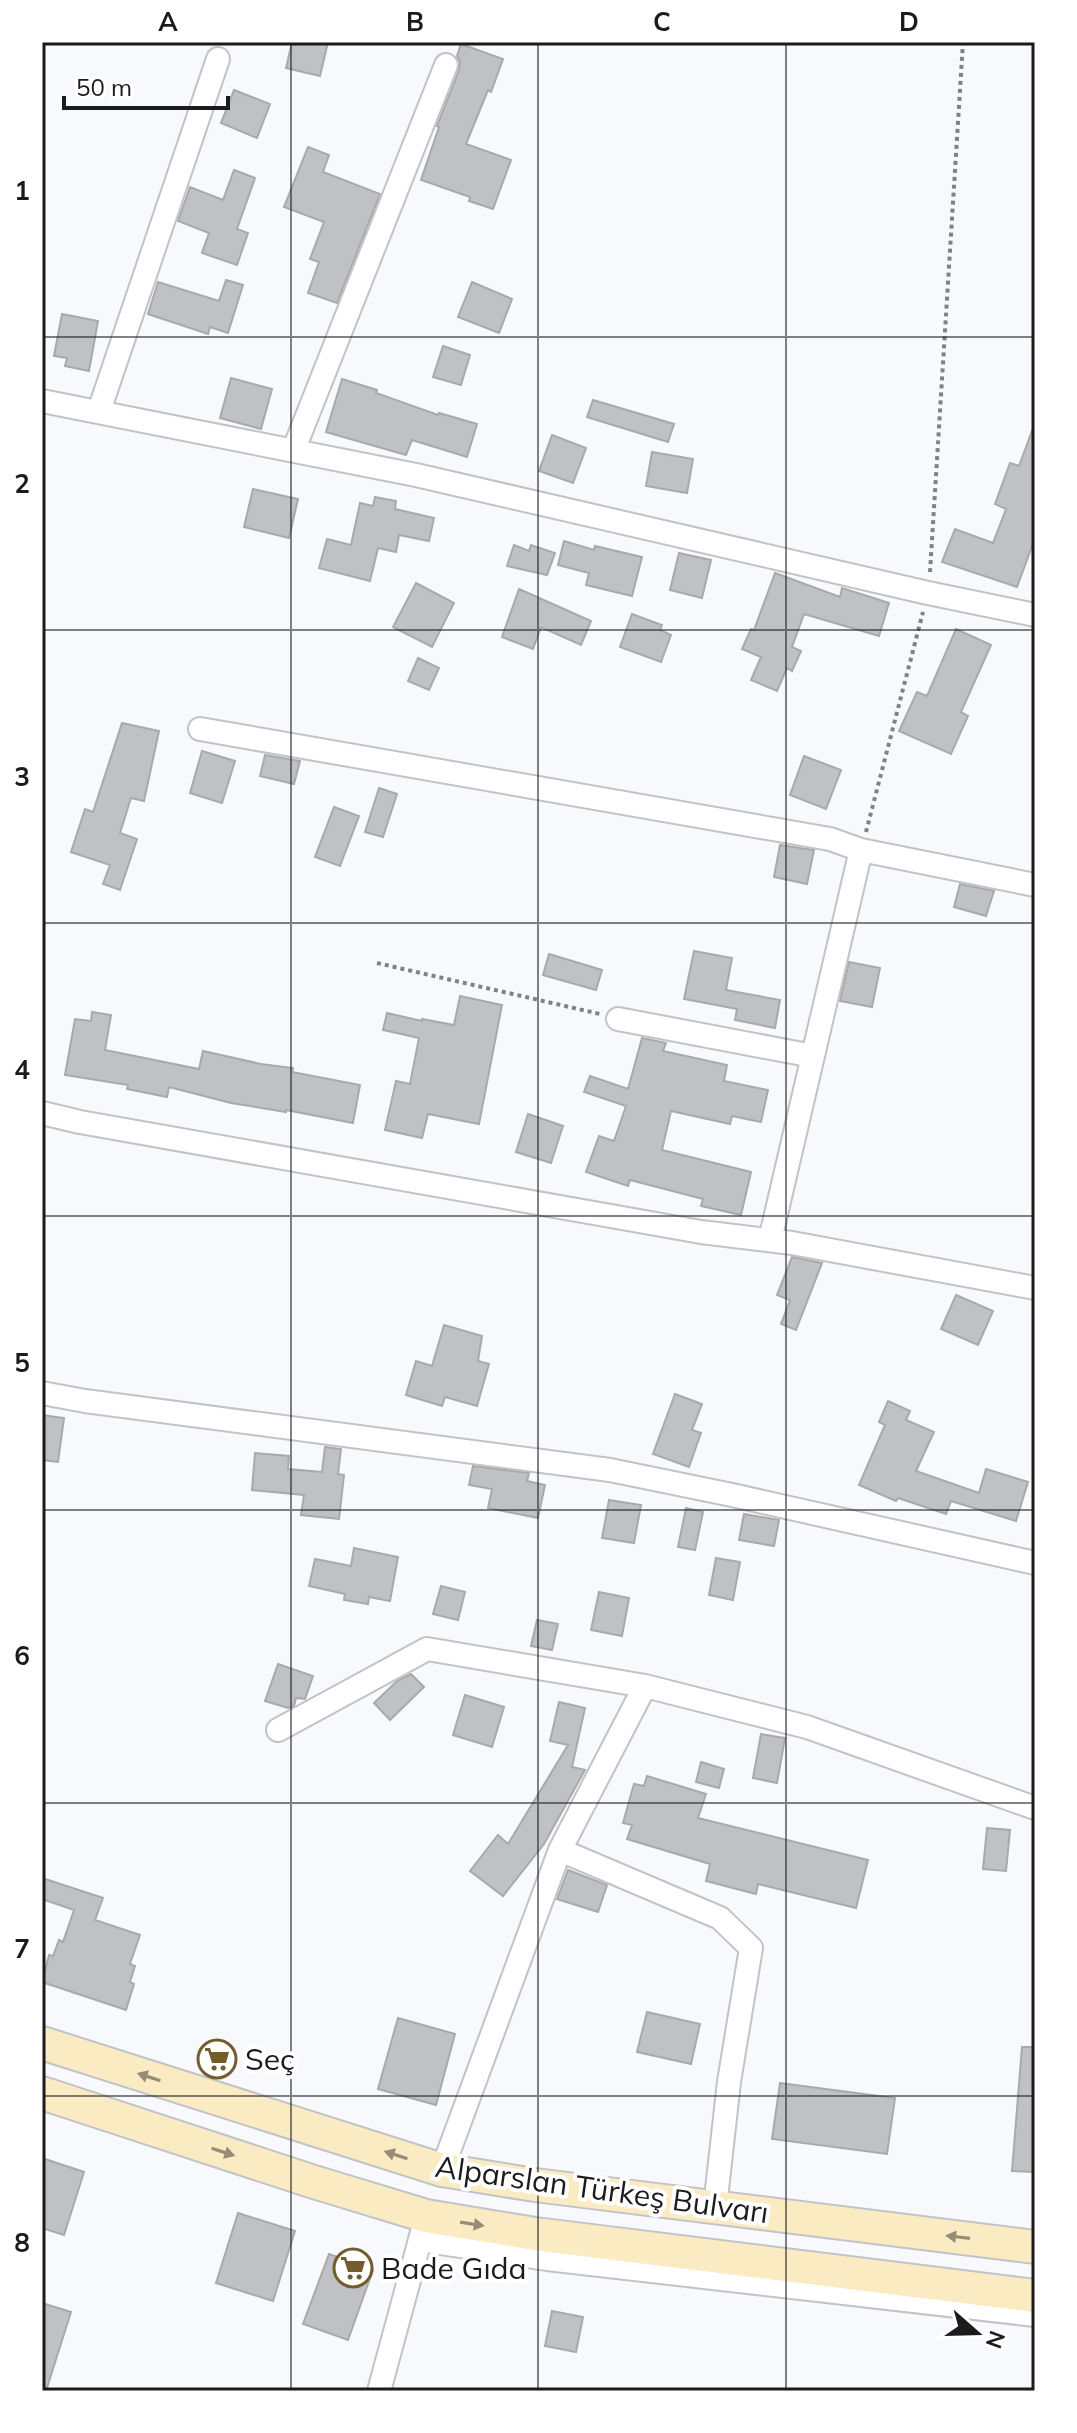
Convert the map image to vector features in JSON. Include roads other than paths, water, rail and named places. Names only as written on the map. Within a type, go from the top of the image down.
[{"type":"main road","name":"Alparslan Türkeş Bulvarı","points":[[42,2043],[442,2170],[535,2185],[1035,2247]]},
{"type":"main road","points":[[42,2093],[314,2182],[423,2228],[535,2234],[1030,2302]]},
{"type":"street","points":[[99,411],[218,59]]},
{"type":"street","points":[[294,449],[446,65]]},
{"type":"street","points":[[42,401],[416,475],[1035,615]]},
{"type":"street","points":[[200,729],[830,839],[861,850],[1035,885]]},
{"type":"street","points":[[770,1240],[861,850]]},
{"type":"street","points":[[618,1019],[813,1056]]},
{"type":"street","points":[[42,1113],[110,1128],[1035,1288]]},
{"type":"street","points":[[42,1393],[610,1470],[1035,1563]]},
{"type":"street","points":[[278,1730],[427,1649],[645,1686],[807,1727],[1035,1808]]},
{"type":"street","points":[[442,2170],[560,1850],[645,1686]]},
{"type":"street","points":[[560,1850],[720,1918],[751,1948],[729,2082],[715,2207]]},
{"type":"street","points":[[379,2391],[423,2228]]},
{"type":"place","name":"Seç","points":[[217,2059]]},
{"type":"place","name":"Bade Gıda","points":[[353,2268]]}]
